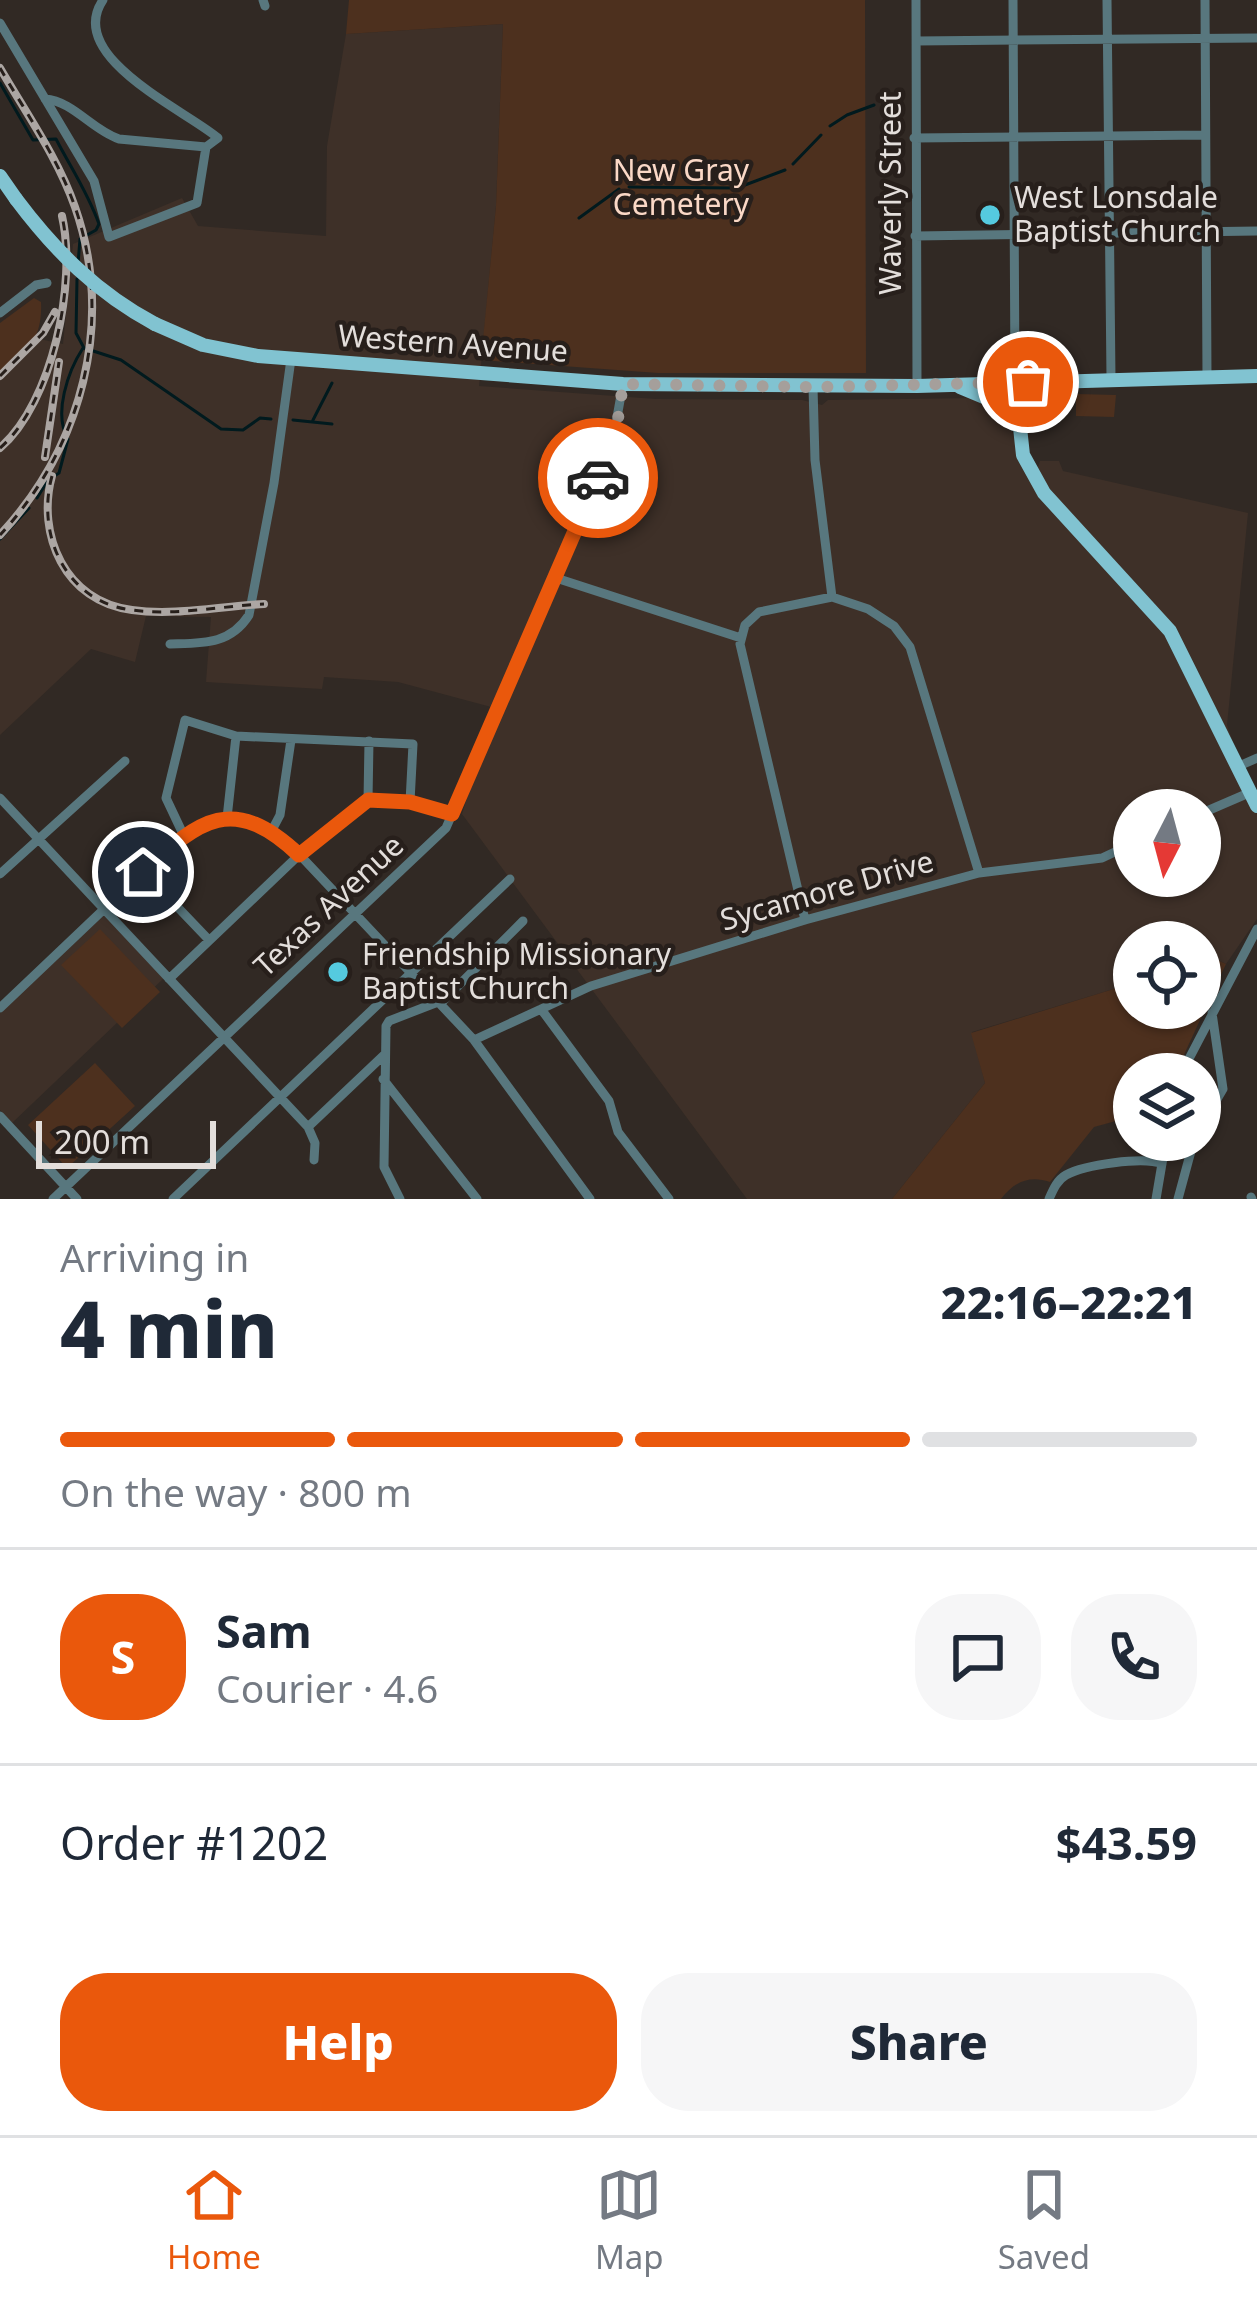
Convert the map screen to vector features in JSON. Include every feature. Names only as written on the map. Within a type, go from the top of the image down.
[{"type":"main road","name":"Western Avenue","points":[[1,181],[75,268],[116,301],[155,324],[218,349],[291,359],[623,384],[916,386],[1257,376]]},
{"type":"main road","points":[[1015,382],[1023,455],[1044,493],[1170,631],[1254,799]]},
{"type":"main road","points":[[956,385],[996,402],[1018,431]]},
{"type":"street","points":[[45,99],[63,103],[119,140],[206,147],[218,138],[126,74],[101,41],[95,23],[103,0]]},
{"type":"street","name":"Waverly Street","points":[[916,0],[916,386]]},
{"type":"street","points":[[1013,0],[1015,382]]},
{"type":"street","points":[[1107,0],[1111,378]]},
{"type":"street","points":[[1205,0],[1207,376]]},
{"type":"street","points":[[0,23],[94,182],[109,237],[197,203],[206,147]]},
{"type":"street","points":[[916,41],[1257,38]]},
{"type":"street","points":[[914,138],[1205,135]]},
{"type":"street","points":[[915,236],[1257,230]]},
{"type":"street","points":[[0,313],[36,285],[47,283]]},
{"type":"street","points":[[170,644],[224,639],[242,627],[249,615],[291,359]]},
{"type":"street","name":"Texas Avenue","points":[[53,1199],[438,837],[612,445],[623,384]]},
{"type":"street","points":[[813,387],[815,460],[832,597]]},
{"type":"street","points":[[556,578],[741,638]]},
{"type":"street","points":[[805,920],[740,644],[745,625],[759,611],[832,597],[882,616],[910,647],[979,873]]},
{"type":"street","points":[[183,835],[166,798],[185,720],[236,736],[412,744],[410,802]]},
{"type":"street","points":[[227,818],[236,736]]},
{"type":"street","points":[[271,832],[280,815],[291,740]]},
{"type":"street","points":[[368,800],[369,741]]},
{"type":"street","points":[[1239,766],[1257,758]]},
{"type":"street","points":[[0,874],[125,761]]},
{"type":"street","points":[[0,798],[308,1127],[315,1143],[314,1160]]},
{"type":"street","points":[[1221,808],[1254,799]]},
{"type":"street","points":[[169,979],[299,855],[368,800],[410,802],[452,814]]},
{"type":"street","points":[[0,1008],[183,835],[206,822],[227,818],[254,824],[299,855],[474,1040],[590,1199]]},
{"type":"street","name":"Sycamore Drive","points":[[474,1040],[591,986],[805,920],[979,873],[1113,853]]},
{"type":"street","points":[[143,872],[209,940]]},
{"type":"street","points":[[179,1197],[511,879]]},
{"type":"street","points":[[400,1199],[384,1167],[383,1079],[389,1021],[439,1003],[523,921]]},
{"type":"street","points":[[1221,996],[1257,929]]},
{"type":"street","points":[[541,1009],[609,1101],[618,1132],[669,1199]]},
{"type":"street","points":[[308,1127],[384,1055]]},
{"type":"street","points":[[383,1079],[477,1199]]},
{"type":"street","points":[[0,1116],[77,1199]]},
{"type":"street","points":[[0,1137],[11,1127]]},
{"type":"street","points":[[1049,1199],[1066,1175],[1131,1161]]},
{"type":"street","points":[[1154,1161],[1162,1164]]},
{"type":"street","points":[[1156,1199],[1163,1161]]},
{"type":"street","points":[[1178,1199],[1188,1161]]},
{"type":"shaded area","points":[[503,24],[496,206],[479,386],[656,399],[802,400],[822,405],[828,400],[980,398],[1009,422],[1026,472],[1040,461],[1059,461],[1063,471],[1248,513],[1227,725],[1257,810],[1257,919],[1226,964],[1221,962],[1221,921],[1113,921],[1113,989],[972,1032],[985,1083],[892,1199],[747,1199],[462,814],[495,708],[398,682],[324,677],[322,689],[206,682],[211,617],[146,616],[135,662],[91,649],[0,735],[0,377],[39,339],[63,344],[73,244],[182,198],[198,226],[326,236],[327,146],[346,34]]},
{"type":"shaded area","points":[[104,915],[164,978],[12,1123],[0,1110],[0,1013]]},
{"type":"green space","name":"New Gray Cemetery","points":[[349,0],[865,0],[866,373],[658,373],[481,360],[496,206],[503,24],[346,34]]},
{"type":"green space","points":[[34,298],[41,302],[36,336],[0,377],[0,323]]},
{"type":"green space","points":[[1076,394],[1116,395],[1114,417],[1076,416]]},
{"type":"green space","points":[[100,929],[160,992],[122,1028],[61,965]]},
{"type":"green space","points":[[1113,989],[1113,1029],[1196,1029],[1185,1053],[1113,1053],[1113,1122],[1094,1127],[1050,1182],[1022,1182],[1001,1199],[892,1199],[985,1083],[971,1033]]},
{"type":"green space","points":[[95,1063],[135,1106],[67,1168],[28,1125]]},
{"type":"waterway","points":[[0,83],[33,140],[56,139],[95,213],[99,224],[80,239],[78,264]]},
{"type":"waterway","points":[[830,126],[874,105]]},
{"type":"waterway","points":[[793,164],[821,135]]},
{"type":"waterway","points":[[629,187],[737,188],[785,170]]},
{"type":"waterway","points":[[579,218],[619,189]]},
{"type":"waterway","points":[[77,279],[76,333],[84,348],[121,360],[221,429],[243,430],[260,418],[271,419]]},
{"type":"waterway","points":[[37,498],[48,480],[59,473],[68,439],[62,417],[64,393],[83,348]]},
{"type":"waterway","points":[[313,420],[332,383]]},
{"type":"waterway","points":[[293,420],[332,424]]},
{"type":"waterway","points":[[0,539],[29,508]]},
{"type":"railway","points":[[0,68],[68,189],[87,251],[92,294],[83,381],[70,423],[52,463],[0,535]]},
{"type":"railway","points":[[0,448],[34,402],[56,340],[66,274],[62,216]]},
{"type":"railway","points":[[0,376],[43,333],[55,312]]},
{"type":"railway","points":[[45,457],[59,362]]},
{"type":"railway","points":[[52,476],[48,520],[53,542],[61,562],[89,594],[109,604],[148,612],[264,604]]},
{"type":"way so far","points":[[598,478],[616,433],[623,384],[813,387],[1028,382]]},
{"type":"place","name":"West Lonsdale Baptist Church","points":[[990,215]]},
{"type":"place","name":"Friendship Missionary Baptist Church","points":[[338,972]]},
{"type":"route","points":[[143,872],[183,835],[206,822],[227,818],[271,832],[299,855],[368,800],[410,802],[452,814],[598,478]]}]
